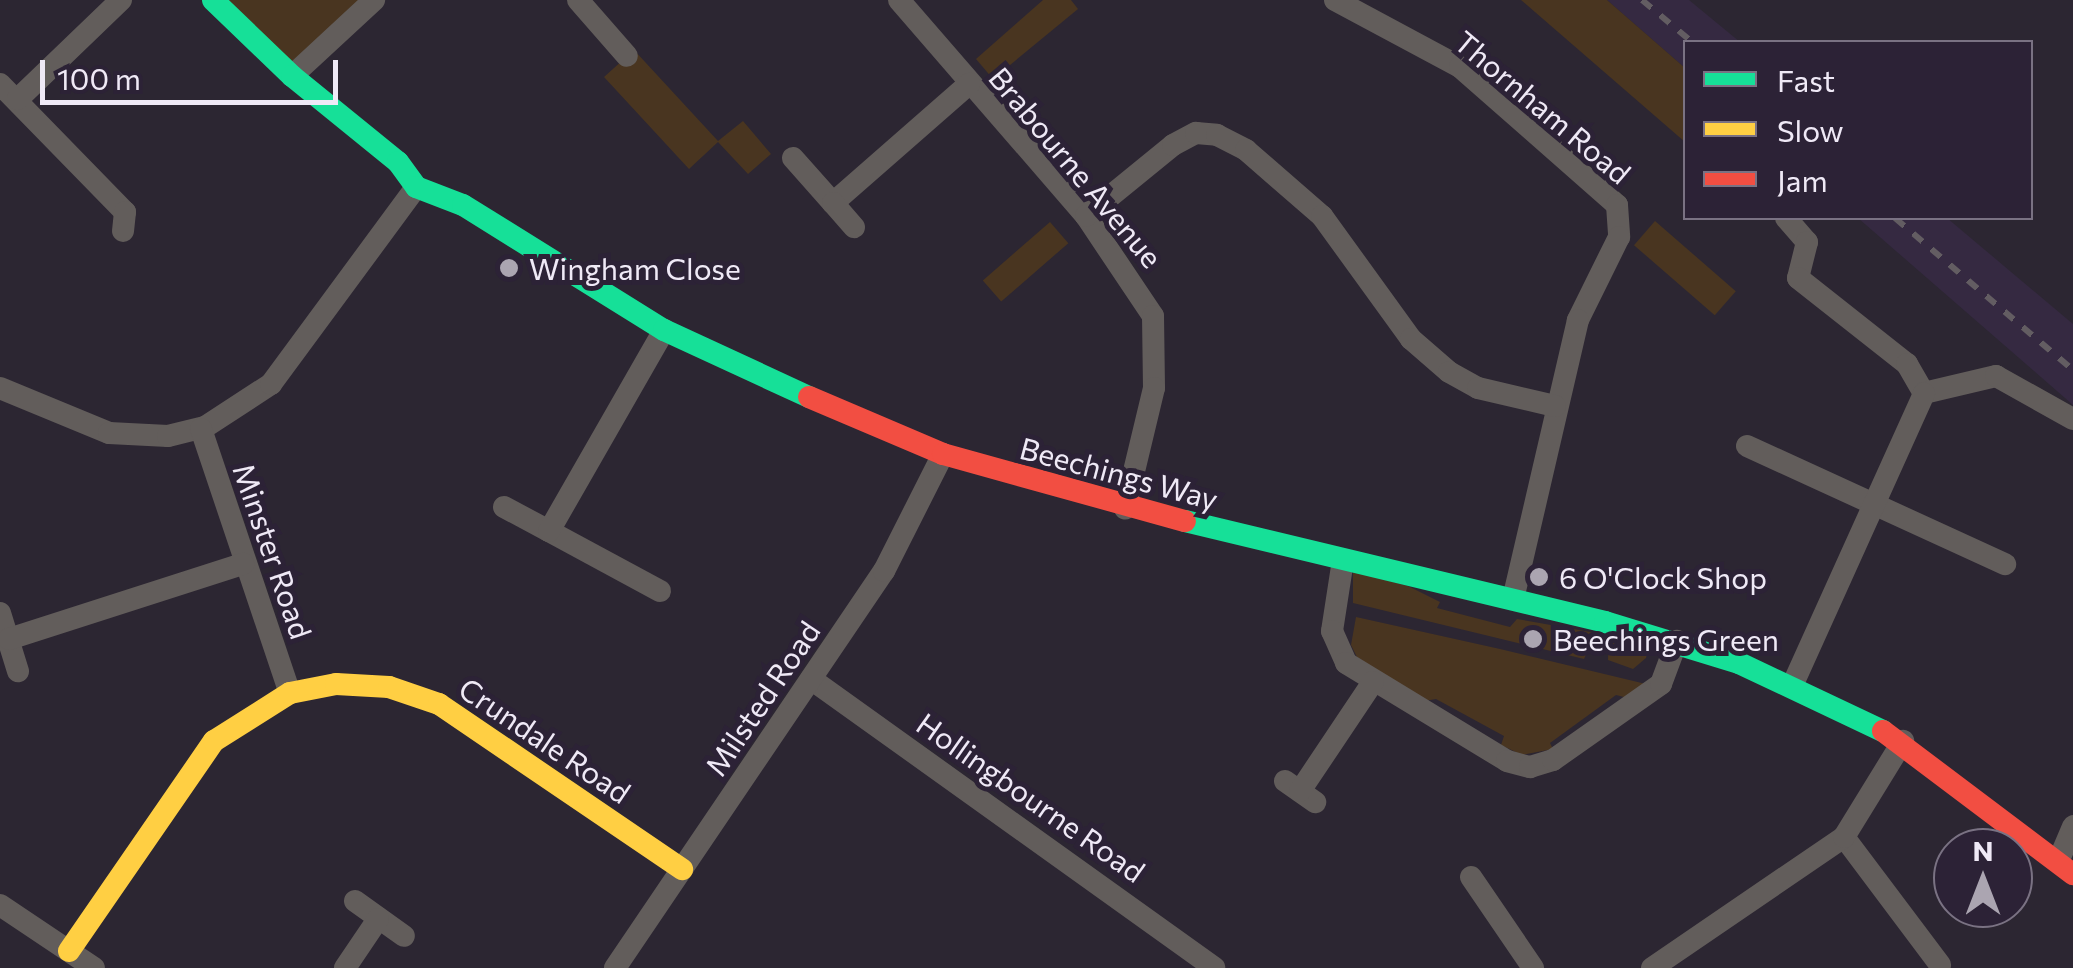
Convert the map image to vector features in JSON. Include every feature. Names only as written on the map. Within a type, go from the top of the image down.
[{"type":"street","points":[[121,0],[9,92],[124,212],[123,231]]},
{"type":"street","name":"Beechings Way","points":[[213,0],[292,76],[398,162],[416,188],[462,205],[664,330],[943,454],[1125,509],[1677,641],[1792,686],[1903,741],[2066,868]]},
{"type":"street","points":[[292,76],[374,0]]},
{"type":"street","points":[[578,0],[627,56]]},
{"type":"street","name":"Brabourne Avenue","points":[[899,0],[1086,216],[1153,316],[1154,388],[1125,509]]},
{"type":"street","name":"Thornham Road","points":[[1335,0],[1470,74],[1617,205],[1617,242],[1589,290],[1555,406],[1513,599]]},
{"type":"street","points":[[834,204],[969,84]]},
{"type":"street","points":[[1086,216],[1173,144],[1196,132],[1217,135],[1246,150],[1322,216],[1411,339],[1449,372],[1478,388],[1555,406]]},
{"type":"street","points":[[793,158],[854,227]]},
{"type":"street","points":[[0,388],[110,434],[159,436],[201,429],[270,384],[416,188]]},
{"type":"street","points":[[1788,220],[1807,242],[1798,278],[1908,364],[1924,393]]},
{"type":"street","points":[[549,532],[664,330]]},
{"type":"street","points":[[1924,393],[1996,376],[2073,420]]},
{"type":"street","points":[[1792,686],[1924,393]]},
{"type":"street","name":"Minster Road","points":[[201,429],[242,564],[290,693]]},
{"type":"street","points":[[1748,446],[2006,564]]},
{"type":"street","name":"Milsted Road","points":[[622,965],[905,537],[943,454]]},
{"type":"street","points":[[504,506],[660,591]]},
{"type":"street","points":[[1343,560],[1332,631],[1336,651],[1374,682],[1507,762],[1530,768],[1552,760],[1661,684],[1677,641]]},
{"type":"street","points":[[9,640],[242,564]]},
{"type":"street","points":[[0,613],[18,671]]},
{"type":"street","name":"Hollingbourne Road","points":[[811,679],[1168,930],[1214,968]]},
{"type":"street","points":[[1300,792],[1374,682]]},
{"type":"street","name":"Crundale Road","points":[[70,951],[214,740],[290,693],[336,684],[389,687],[439,704],[682,869]]},
{"type":"street","points":[[1652,968],[1844,836],[1866,811],[1903,741]]},
{"type":"street","points":[[2066,868],[2073,826]]},
{"type":"street","points":[[1844,836],[1940,965]]},
{"type":"street","points":[[1471,877],[1532,968]]},
{"type":"street","points":[[355,901],[404,936]]},
{"type":"street","points":[[0,906],[94,968]]},
{"type":"street","points":[[345,968],[378,919]]},
{"type":"shaded area","points":[[213,0],[374,0],[292,76]]},
{"type":"shaded area","points":[[1043,0],[1071,0],[1078,9],[993,79],[976,59]]},
{"type":"shaded area","points":[[1521,0],[1607,0],[1683,66],[1683,140]]},
{"type":"shaded area","points":[[1607,0],[1689,0],[1738,40],[1683,40],[1683,66]]},
{"type":"shaded area","points":[[634,50],[718,141],[743,121],[771,154],[748,174],[718,142],[689,169],[604,77]]},
{"type":"shaded area","points":[[1860,220],[1949,220],[2073,324],[2073,405]]},
{"type":"shaded area","points":[[1655,221],[1736,291],[1715,315],[1634,245]]},
{"type":"shaded area","points":[[1050,222],[1068,243],[1001,302],[983,280]]},
{"type":"shaded area","points":[[1353,571],[1408,586],[1440,602],[1437,608],[1510,627],[1517,619],[1596,633],[1584,659],[1353,603]]},
{"type":"shaded area","points":[[1356,617],[1646,684],[1628,698],[1616,695],[1550,743],[1553,749],[1522,755],[1501,745],[1504,736],[1436,699],[1424,701],[1357,657],[1351,645]]},
{"type":"shaded area","points":[[1609,634],[1648,650],[1646,658],[1633,669],[1608,660]]},
{"type":"railway","points":[[1642,0],[1690,40]]},
{"type":"railway","points":[[1897,220],[2073,370]]},
{"type":"traffic: fast","points":[[213,0],[292,76],[398,162],[416,187],[463,205],[664,330],[809,397]]},
{"type":"traffic: fast","points":[[1185,521],[1605,622],[1739,663],[1883,731]]},
{"type":"traffic: slow","points":[[69,951],[214,741],[290,693],[336,684],[389,687],[439,704],[682,869]]},
{"type":"traffic: jam","points":[[809,397],[943,454],[1185,521]]},
{"type":"traffic: jam","points":[[1883,731],[2073,874]]},
{"type":"place","name":"Wingham Close","points":[[509,268]]},
{"type":"place","name":"6 O'Clock Shop","points":[[1539,577]]},
{"type":"place","name":"Beechings Green","points":[[1533,639]]}]
